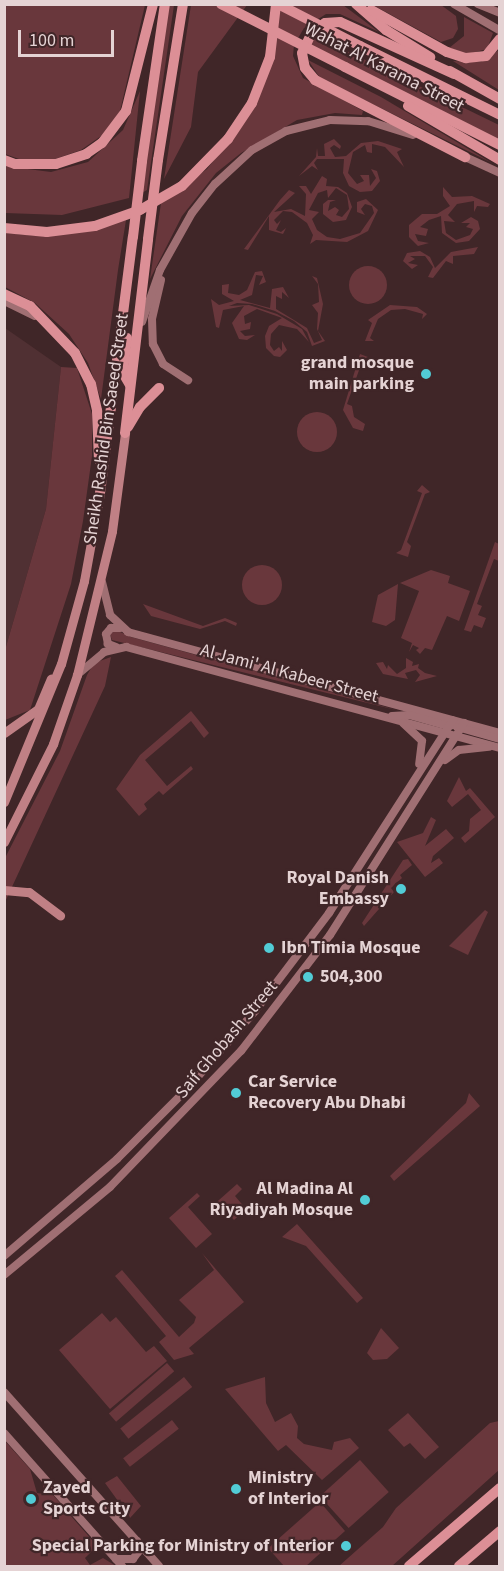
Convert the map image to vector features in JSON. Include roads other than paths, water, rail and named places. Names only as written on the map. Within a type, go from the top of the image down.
[{"type":"highway","points":[[4,160],[15,164],[56,164],[86,154],[102,143],[126,111],[153,4]]},
{"type":"highway","name":"Sheikh Rashid Bin Saeed Street","points":[[100,493],[142,160],[165,4]]},
{"type":"highway","name":"Sheikh Rashid Bin Saeed Street","points":[[125,433],[148,238],[183,4]]},
{"type":"highway","points":[[210,4],[288,39]]},
{"type":"highway","name":"Wahat Al Karama Street","points":[[221,4],[370,82],[500,145]]},
{"type":"highway","points":[[4,228],[47,232],[95,226],[140,210],[182,186],[228,140],[252,103],[270,57],[277,4]]},
{"type":"highway","name":"Wahat Al Karama Street","points":[[277,4],[500,115]]},
{"type":"highway","points":[[356,4],[386,30],[454,74]]},
{"type":"highway","points":[[364,4],[393,24],[459,57],[486,56],[500,39]]},
{"type":"highway","points":[[465,158],[315,80],[305,68],[302,53],[312,32],[325,23],[340,22],[454,74],[500,99]]},
{"type":"highway","points":[[370,82],[500,160]]},
{"type":"highway","points":[[128,281],[131,309],[123,373],[130,385]]},
{"type":"highway","points":[[4,294],[30,306],[57,330],[75,353],[91,384],[97,411],[100,493]]},
{"type":"highway","points":[[125,433],[140,406],[159,388]]},
{"type":"highway","points":[[408,1566],[500,1488]]},
{"type":"highway","points":[[459,1566],[500,1531]]},
{"type":"highway","points":[[482,1546],[500,1538]]},
{"type":"main road","name":"Sheikh Rashid Bin Saeed Street","points":[[4,842],[53,744],[77,675],[102,582],[125,433]]},
{"type":"main road","name":"Sheikh Rashid Bin Saeed Street","points":[[4,802],[41,721],[69,638],[100,493]]},
{"type":"main road","points":[[4,733],[38,709],[69,638]]},
{"type":"main road","points":[[4,890],[29,892],[60,915]]},
{"type":"street","points":[[454,4],[499,32],[500,26]]},
{"type":"street","points":[[478,4],[500,13]]},
{"type":"street","points":[[135,344],[151,292],[173,245],[201,200],[228,171],[263,143],[297,127],[330,120],[368,121],[500,173]]},
{"type":"street","points":[[173,245],[155,300],[151,336],[160,360],[188,380]]},
{"type":"street","points":[[4,301],[57,330]]},
{"type":"street","points":[[102,582],[107,609],[122,628]]},
{"type":"street","points":[[116,647],[108,644],[106,634],[113,627],[122,628]]},
{"type":"street","name":"Al Jami' Al Kabeer Street","points":[[122,628],[449,726]]},
{"type":"street","points":[[77,675],[99,655],[116,647]]},
{"type":"street","name":"Al Jami' Al Kabeer Street","points":[[116,647],[391,717],[500,733]]},
{"type":"street","points":[[391,717],[414,730],[422,741],[418,772]]},
{"type":"street","points":[[449,726],[500,739]]},
{"type":"street","name":"Saif Ghobash Street","points":[[4,1256],[117,1159],[236,1034],[329,913],[449,726]]},
{"type":"street","name":"Al Jami' Al Kabeer Street","points":[[460,728],[497,748]]},
{"type":"street","name":"Saif Ghobash Street","points":[[4,1275],[110,1187],[242,1051],[330,936],[436,770],[460,728]]},
{"type":"street","points":[[436,770],[459,750],[497,748]]},
{"type":"street","points":[[4,1392],[159,1566]]},
{"type":"street","points":[[4,1433],[122,1566]]},
{"type":"street","points":[[115,1558],[126,1562],[133,1559],[138,1552],[137,1541]]},
{"type":"place","name":"grand mosque main parking","points":[[426,374]]},
{"type":"place","name":"Royal Danish Embassy","points":[[401,889]]},
{"type":"place","name":"Ibn Timia Mosque","points":[[269,948]]},
{"type":"place","name":"504,300","points":[[308,977]]},
{"type":"place","name":"Car Service Recovery Abu Dhabi","points":[[236,1093]]},
{"type":"place","name":"Al Madina Al Riyadiyah Mosque","points":[[365,1200]]},
{"type":"place","name":"Ministry of Interior","points":[[236,1489]]},
{"type":"place","name":"Zayed Sports City","points":[[31,1499]]},
{"type":"place","name":"Special Parking for Ministry of Interior","points":[[346,1546]]}]
